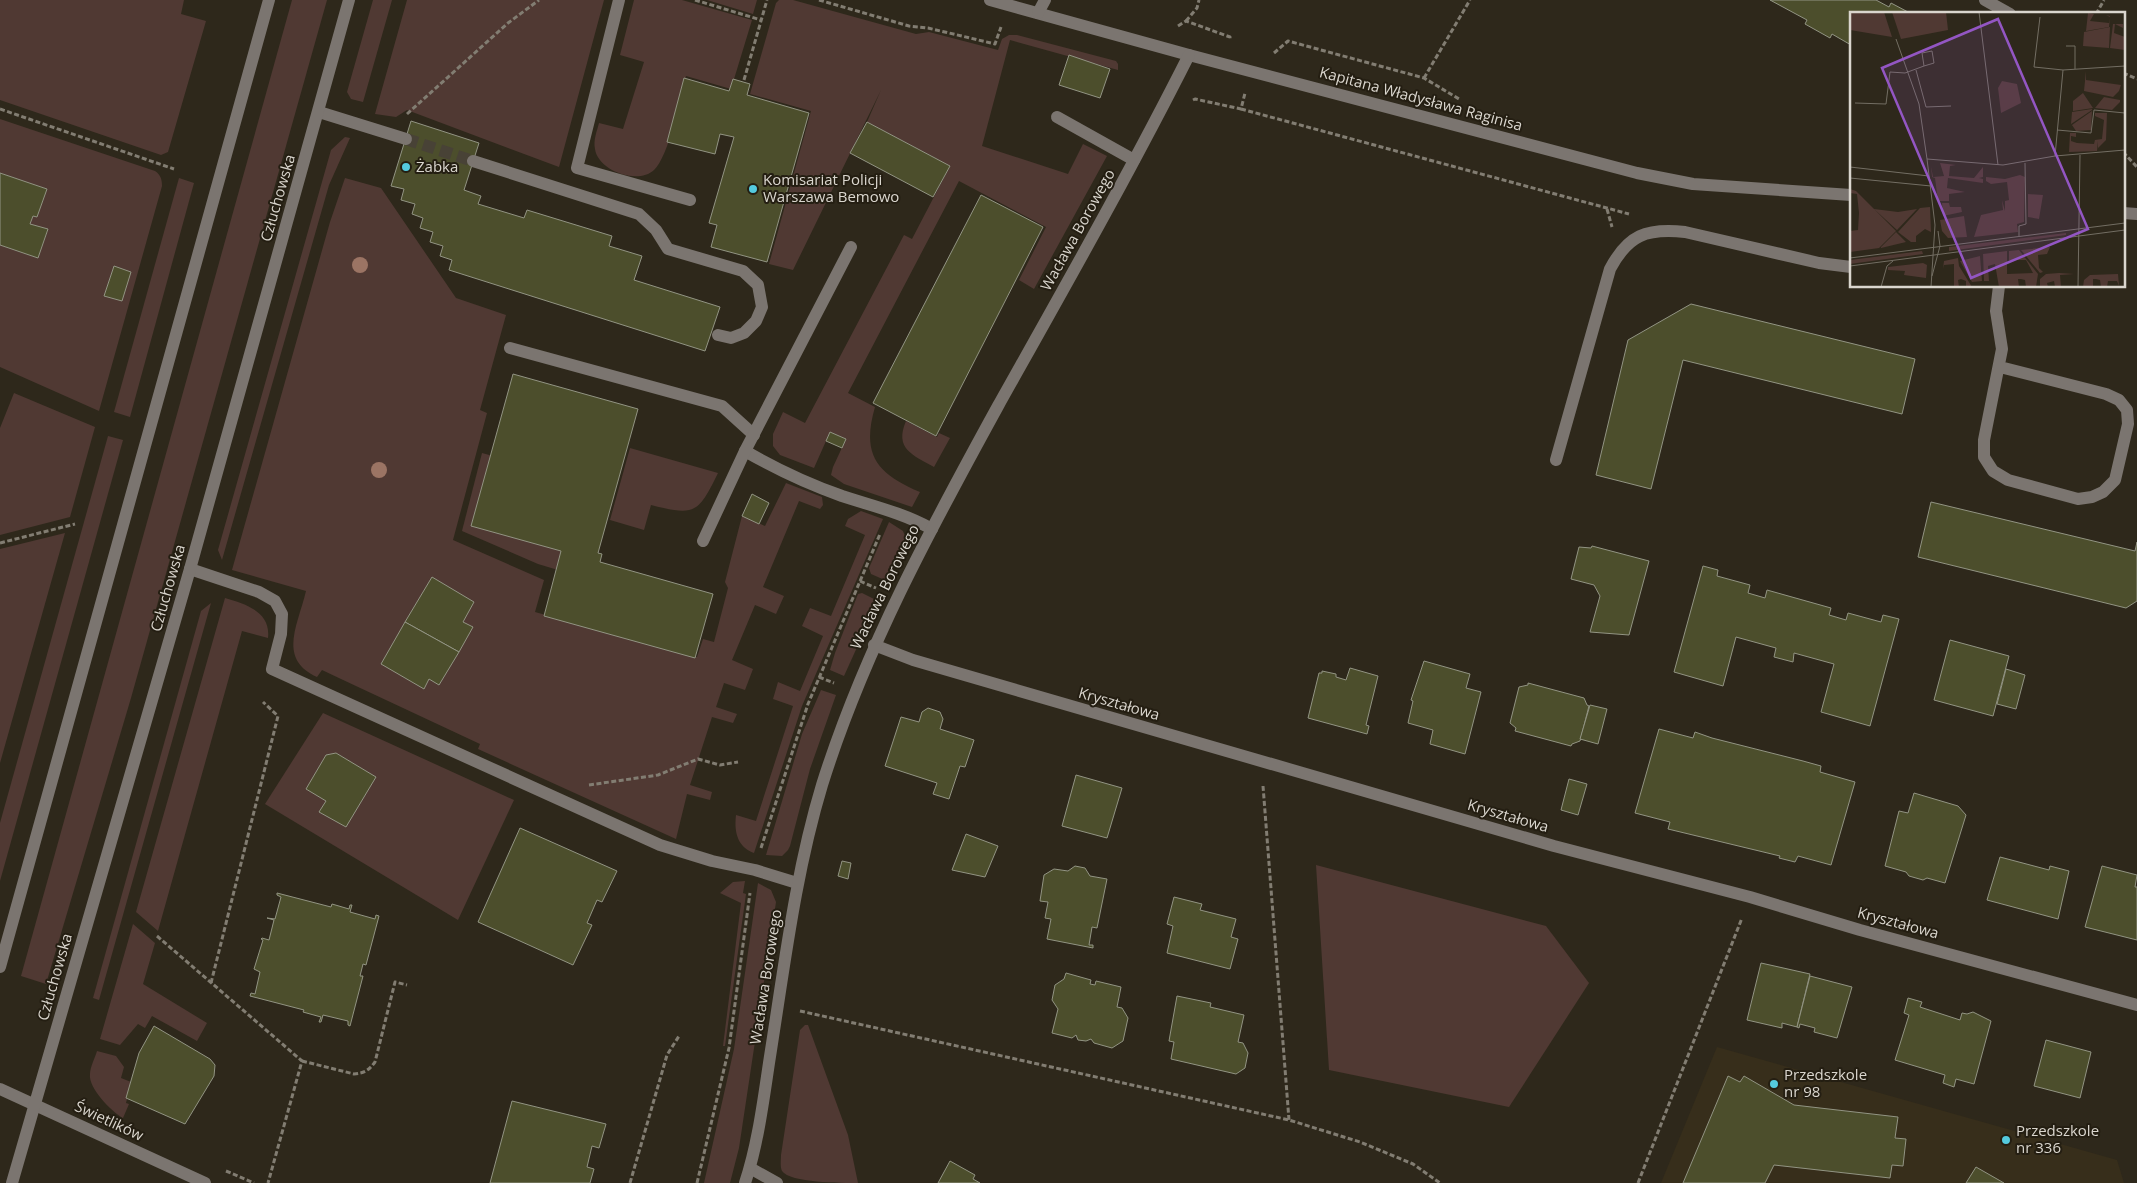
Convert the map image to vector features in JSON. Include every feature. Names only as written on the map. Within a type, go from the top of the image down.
[{"type":"street","points":[[0,967],[269,0]]},
{"type":"street","name":"Człuchowska","points":[[12,1183],[190,569],[349,0]]},
{"type":"street","points":[[619,0],[577,168],[690,200]]},
{"type":"street","name":"Kapitana Władysława Raginisa","points":[[990,0],[1637,173],[1693,184],[1850,195]]},
{"type":"street","points":[[1038,13],[1045,0]]},
{"type":"street","points":[[1985,0],[2006,12]]},
{"type":"street","name":"Wacława Borowego","points":[[745,1183],[750,1168],[797,883],[822,786],[855,691],[874,645],[932,528],[1190,55]]},
{"type":"street","points":[[318,112],[406,139]]},
{"type":"street","points":[[1057,117],[1134,160]]},
{"type":"street","points":[[473,161],[639,214],[656,230],[668,249],[744,271],[758,285],[762,307],[756,321],[744,333],[731,338],[718,335]]},
{"type":"street","points":[[2124,213],[2137,214]]},
{"type":"street","points":[[1556,460],[1610,270],[1620,251],[1631,241],[1644,234],[1663,230],[1685,232],[1819,263],[1850,267]]},
{"type":"street","points":[[703,541],[745,452],[851,247]]},
{"type":"street","points":[[1999,288],[1996,311],[2002,349],[2000,367],[1984,440],[1984,457],[1993,471],[2008,480],[2078,499],[2092,498],[2103,492],[2114,480],[2128,424],[2127,410],[2119,400],[2106,394],[2000,367]]},
{"type":"street","points":[[510,348],[722,406],[754,435]]},
{"type":"street","points":[[745,452],[782,472],[842,496],[912,518],[932,528]]},
{"type":"street","points":[[190,569],[259,592],[275,601],[282,614],[281,634],[272,669],[660,845],[712,861],[755,870],[797,883]]},
{"type":"street","name":"Kryształowa","points":[[874,645],[913,660],[1554,846],[1750,897],[1869,932],[2137,1005]]},
{"type":"street","name":"Świetlików","points":[[0,1089],[205,1183]]},
{"type":"street","points":[[750,1168],[777,1183]]},
{"type":"path","points":[[387,133],[390,122],[399,121],[508,23],[539,0]]},
{"type":"path","points":[[695,0],[761,20]]},
{"type":"path","points":[[744,80],[766,0]]},
{"type":"path","points":[[819,0],[909,26],[928,28],[995,44],[1001,25],[1010,28]]},
{"type":"path","points":[[1186,21],[1196,8],[1199,0]]},
{"type":"path","points":[[1424,78],[1470,0]]},
{"type":"path","points":[[2097,12],[2104,0]]},
{"type":"path","points":[[1273,54],[1288,41],[1424,78],[1464,102]]},
{"type":"path","points":[[2124,73],[2137,79]]},
{"type":"path","points":[[0,109],[174,170]]},
{"type":"path","points":[[1241,109],[1651,219],[1658,223],[1663,230]]},
{"type":"path","points":[[2124,153],[2137,167]]},
{"type":"path","points":[[698,1183],[730,1048],[755,870],[808,704],[890,510]]},
{"type":"path","points":[[0,542],[76,524]]},
{"type":"path","points":[[210,983],[278,716],[263,702]]},
{"type":"path","points":[[547,794],[565,788],[658,775],[698,759],[720,765],[738,762]]},
{"type":"path","points":[[1273,786],[1263,783],[1289,1120]]},
{"type":"path","points":[[1638,1183],[1744,914]]},
{"type":"path","points":[[157,936],[302,1061],[354,1074],[363,1073],[370,1069],[375,1062],[395,982],[407,985]]},
{"type":"path","points":[[778,1006],[1289,1120],[1360,1142],[1413,1164],[1440,1183]]},
{"type":"path","points":[[630,1183],[667,1055],[678,1036]]},
{"type":"path","points":[[268,1183],[302,1061]]},
{"type":"shaded area","points":[[0,0],[184,0],[181,14],[206,21],[168,152],[161,155],[0,100]]},
{"type":"shaded area","points":[[292,0],[327,0],[131,698],[46,984],[21,976]]},
{"type":"shaded area","points":[[373,0],[392,0],[363,102],[351,99],[347,92]]},
{"type":"shaded area","points":[[407,0],[604,0],[559,167],[407,110],[396,117],[375,114]]},
{"type":"shaded area","points":[[634,0],[682,0],[752,20],[731,89],[686,76],[669,140],[659,163],[654,170],[647,174],[629,176],[603,164],[598,157],[595,146],[599,123],[623,129],[644,62],[620,55]]},
{"type":"shaded area","points":[[707,0],[757,0],[753,14]]},
{"type":"shaded area","points":[[779,0],[793,0],[916,34],[929,32],[998,50],[1002,39],[1009,35],[1017,35],[1116,61],[1118,64],[1118,70],[1010,40],[982,146],[1068,174],[1083,144],[1107,156],[1034,289],[1019,280],[1046,227],[959,181],[848,393],[875,407],[870,438],[876,461],[893,478],[920,492],[912,507],[844,484],[831,475],[846,439],[830,432],[814,468],[780,455],[773,446],[773,434],[783,412],[805,423],[904,235],[912,239],[950,166],[867,122],[881,90],[793,270],[769,264],[811,111],[750,94],[776,3]]},
{"type":"shaded area","points":[[0,119],[155,171],[161,178],[162,186],[99,411],[0,367],[0,245],[38,258],[48,230],[30,224],[33,216],[37,217],[47,189],[0,173]]},
{"type":"shaded area","points":[[345,137],[350,138],[329,185],[222,560],[218,550],[331,150]]},
{"type":"shaded area","points":[[179,178],[194,183],[130,417],[114,412]]},
{"type":"shaded area","points":[[345,178],[381,188],[456,298],[506,315],[480,410],[487,413],[453,540],[544,580],[535,612],[697,657],[703,639],[714,642],[728,588],[725,582],[742,516],[765,526],[786,483],[822,497],[823,505],[820,509],[799,501],[763,587],[784,596],[776,614],[755,605],[732,660],[753,669],[745,690],[724,683],[716,707],[737,714],[733,723],[712,717],[690,785],[712,792],[710,800],[687,794],[676,839],[478,749],[480,744],[322,670],[317,677],[305,670],[297,661],[294,651],[294,640],[295,628],[306,591],[232,570],[330,222]]},
{"type":"shaded area","points":[[14,393],[95,427],[70,517],[0,535],[0,428]]},
{"type":"shaded area","points":[[906,421],[937,437],[939,433],[950,438],[934,467],[913,455],[904,445],[902,438]]},
{"type":"shaded area","points":[[108,436],[123,440],[0,881],[0,823]]},
{"type":"shaded area","points":[[630,448],[718,473],[705,497],[694,508],[686,511],[651,505],[644,530],[610,520]]},
{"type":"shaded area","points":[[482,453],[493,456],[564,548],[558,570],[538,564],[462,531]]},
{"type":"shaded area","points":[[861,511],[883,519],[802,706],[754,853],[740,843],[736,832],[736,815],[756,821],[793,706],[773,699],[778,682],[800,691],[823,636],[802,626],[810,608],[831,616],[865,535],[845,526],[848,519]]},
{"type":"shaded area","points":[[889,522],[903,531],[907,541],[887,581],[871,574],[869,568]]},
{"type":"shaded area","points":[[65,533],[0,763],[0,549]]},
{"type":"shaded area","points":[[862,593],[878,601],[844,676],[830,670],[858,594]]},
{"type":"shaded area","points":[[225,598],[256,610],[266,622],[268,638],[242,631],[158,931],[136,912]]},
{"type":"shaded area","points":[[211,603],[99,1000],[93,998],[201,611]]},
{"type":"shaded area","points":[[821,690],[836,695],[810,769],[790,846],[782,856],[766,855],[802,734]]},
{"type":"shaded area","points":[[323,713],[514,800],[458,920],[265,804]]},
{"type":"shaded area","points":[[1316,865],[1546,926],[1589,983],[1509,1107],[1329,1070]]},
{"type":"shaded area","points":[[745,881],[743,893],[746,894],[725,1046],[723,1046],[741,903],[720,893],[733,882]]},
{"type":"shaded area","points":[[758,883],[771,890],[776,902],[739,1148],[730,1183],[704,1183],[734,1049]]},
{"type":"shaded area","points":[[133,924],[155,943],[143,984],[207,1023],[197,1041],[152,1016],[145,1028],[138,1024],[120,1045],[100,1039]]},
{"type":"shaded area","points":[[805,1025],[808,1025],[848,1135],[858,1183],[805,1180],[787,1175],[781,1169],[781,1155],[800,1030]]},
{"type":"shaded area","name":"Przedszkole nr 98","points":[[1717,1047],[2117,1160],[2124,1183],[1661,1183]]},
{"type":"shaded area","points":[[97,1051],[116,1056],[124,1067],[121,1078],[131,1082],[126,1103],[129,1104],[123,1118],[107,1105],[90,1080],[90,1071]]},
{"type":"building","points":[[1770,0],[1876,0],[1889,7],[1891,3],[1908,12],[1850,12],[1850,44],[1832,34],[1830,38],[1805,24],[1807,20]]},
{"type":"building","points":[[1069,55],[1110,69],[1100,98],[1059,85]]},
{"type":"building","name":"Komisariat Policji Warszawa Bemowo","points":[[684,78],[729,91],[733,79],[750,84],[747,95],[809,113],[767,262],[711,247],[717,225],[709,223],[734,137],[720,134],[715,154],[667,142]]},
{"type":"building","points":[[411,121],[479,143],[464,190],[481,196],[478,204],[524,218],[527,210],[612,236],[609,246],[642,256],[634,280],[720,307],[705,351],[449,270],[452,260],[440,256],[443,246],[430,242],[433,232],[420,228],[423,218],[412,214],[415,204],[401,200],[404,189],[391,186]]},
{"type":"building","points":[[867,122],[950,166],[933,197],[850,153]]},
{"type":"building","points":[[0,173],[47,189],[37,217],[33,216],[30,224],[48,229],[38,258],[0,245]]},
{"type":"building","points":[[981,195],[1043,227],[936,436],[873,403]]},
{"type":"building","points":[[114,266],[131,272],[122,301],[104,296]]},
{"type":"building","points":[[1691,304],[1915,359],[1902,414],[1683,360],[1651,489],[1596,475],[1628,340]]},
{"type":"building","points":[[513,374],[638,409],[598,553],[602,554],[600,562],[713,594],[695,658],[544,616],[561,551],[471,526]]},
{"type":"building","points":[[830,432],[846,439],[842,448],[826,441]]},
{"type":"building","points":[[752,494],[769,503],[759,524],[742,516]]},
{"type":"building","points":[[1931,502],[2135,551],[2137,542],[2137,601],[2126,608],[1918,557]]},
{"type":"building","points":[[1592,546],[1649,561],[1629,635],[1590,632],[1600,596],[1594,585],[1571,579],[1579,547],[1591,548]]},
{"type":"building","points":[[1703,566],[1718,570],[1717,576],[1750,585],[1748,593],[1765,598],[1767,590],[1831,608],[1829,615],[1846,620],[1848,613],[1881,622],[1883,615],[1899,619],[1870,726],[1821,712],[1834,664],[1794,653],[1793,662],[1774,657],[1776,648],[1736,637],[1723,686],[1674,672]]},
{"type":"building","points":[[432,577],[474,602],[463,622],[473,627],[459,652],[405,622]]},
{"type":"building","points":[[405,622],[459,652],[439,685],[429,679],[424,689],[381,664]]},
{"type":"building","points":[[1950,640],[2009,656],[1993,716],[1934,700]]},
{"type":"building","points":[[1424,661],[1470,674],[1466,688],[1481,692],[1465,754],[1430,744],[1433,730],[1408,723],[1413,701],[1411,700]]},
{"type":"building","points":[[1350,668],[1378,676],[1366,725],[1369,726],[1367,734],[1308,718],[1319,673],[1322,673],[1322,671],[1336,674],[1336,677],[1346,680]]},
{"type":"building","points":[[2006,669],[2025,675],[2016,709],[1997,704]]},
{"type":"building","points":[[1528,683],[1584,698],[1589,706],[1580,741],[1571,746],[1515,731],[1516,728],[1510,723],[1519,687],[1528,685]]},
{"type":"building","points":[[1590,705],[1607,709],[1598,744],[1580,739]]},
{"type":"building","points":[[928,708],[940,712],[943,719],[940,729],[974,740],[965,767],[960,766],[949,799],[933,794],[937,783],[885,766],[901,717],[919,722],[922,712]]},
{"type":"building","points":[[1659,729],[1693,738],[1695,732],[1803,761],[1821,766],[1820,772],[1855,782],[1831,865],[1798,856],[1795,862],[1779,858],[1780,856],[1668,829],[1670,822],[1635,813]]},
{"type":"building","points":[[336,753],[376,777],[346,827],[319,812],[326,801],[306,789],[326,755]]},
{"type":"building","points":[[1076,775],[1122,788],[1107,838],[1062,826]]},
{"type":"building","points":[[1569,779],[1587,784],[1578,815],[1561,810]]},
{"type":"building","points":[[1914,793],[1958,806],[1966,815],[1945,883],[1927,878],[1923,880],[1909,876],[1906,872],[1885,866],[1899,811],[1908,813]]},
{"type":"building","points":[[520,828],[617,871],[602,902],[597,900],[587,923],[592,925],[573,965],[478,922]]},
{"type":"building","points":[[966,834],[998,846],[985,877],[952,870]]},
{"type":"building","points":[[2000,857],[2049,870],[2050,866],[2069,871],[2058,919],[1987,900]]},
{"type":"building","points":[[842,861],[851,863],[848,879],[838,876]]},
{"type":"building","points":[[1075,866],[1085,868],[1090,876],[1107,879],[1097,928],[1092,927],[1089,945],[1093,945],[1093,948],[1047,939],[1051,919],[1045,918],[1048,902],[1040,901],[1044,875],[1054,869],[1068,871]]},
{"type":"building","points":[[2102,866],[2137,875],[2135,887],[2137,887],[2137,940],[2085,927]]},
{"type":"building","points":[[277,893],[331,907],[332,904],[349,909],[350,905],[352,905],[350,912],[375,919],[376,915],[379,916],[366,965],[363,964],[360,976],[363,976],[350,1026],[348,1021],[323,1015],[321,1022],[319,1022],[321,1017],[303,1012],[304,1010],[250,996],[251,993],[255,994],[260,972],[254,969],[263,940],[261,939],[269,940],[274,920],[267,918],[275,919],[281,897]]},
{"type":"building","points":[[1174,897],[1202,904],[1200,910],[1236,919],[1231,937],[1238,939],[1230,969],[1167,953],[1173,926],[1167,924]]},
{"type":"building","points":[[1761,963],[1810,974],[1797,1027],[1782,1023],[1782,1028],[1747,1020]]},
{"type":"building","points":[[1066,973],[1091,980],[1090,984],[1095,985],[1096,981],[1121,987],[1117,1007],[1122,1008],[1128,1018],[1123,1041],[1112,1048],[1094,1043],[1091,1039],[1086,1041],[1078,1040],[1076,1035],[1072,1038],[1052,1033],[1058,1009],[1052,1000],[1055,985],[1064,979]]},
{"type":"building","points":[[1810,976],[1852,987],[1837,1038],[1814,1032],[1815,1028],[1800,1024],[1799,1028],[1797,1027]]},
{"type":"building","points":[[1177,996],[1211,1003],[1210,1007],[1244,1015],[1238,1042],[1243,1043],[1248,1053],[1245,1068],[1236,1074],[1171,1059],[1174,1042],[1169,1041]]},
{"type":"building","points":[[1908,998],[1922,1002],[1920,1007],[1960,1020],[1962,1013],[1973,1012],[1991,1021],[1974,1084],[1956,1079],[1954,1087],[1943,1083],[1945,1075],[1895,1060],[1909,1015],[1904,1013]]},
{"type":"building","points":[[154,1026],[210,1059],[215,1065],[214,1076],[185,1124],[126,1098],[139,1053]]},
{"type":"building","points":[[2046,1040],[2091,1052],[2080,1098],[2034,1086]]},
{"type":"building","points":[[1728,1076],[1740,1082],[1744,1076],[1794,1105],[1898,1117],[1895,1138],[1906,1139],[1903,1166],[1892,1165],[1890,1178],[1774,1165],[1765,1183],[1683,1183]]},
{"type":"building","points":[[512,1101],[606,1124],[599,1148],[592,1146],[587,1167],[594,1169],[590,1183],[490,1183]]},
{"type":"building","points":[[950,1161],[975,1175],[973,1179],[980,1183],[938,1183]]},
{"type":"building","points":[[1976,1167],[2004,1183],[1966,1183]]},
{"type":"tunnel","points":[[406,139],[473,161]]},
{"type":"place","name":"Żabka","points":[[406,167]]},
{"type":"place","name":"Komisariat Policji Warszawa Bemowo","points":[[753,189]]},
{"type":"place","name":"Przedszkole nr 98","points":[[1774,1084]]},
{"type":"place","name":"Przedszkole nr 336","points":[[2006,1140]]}]
